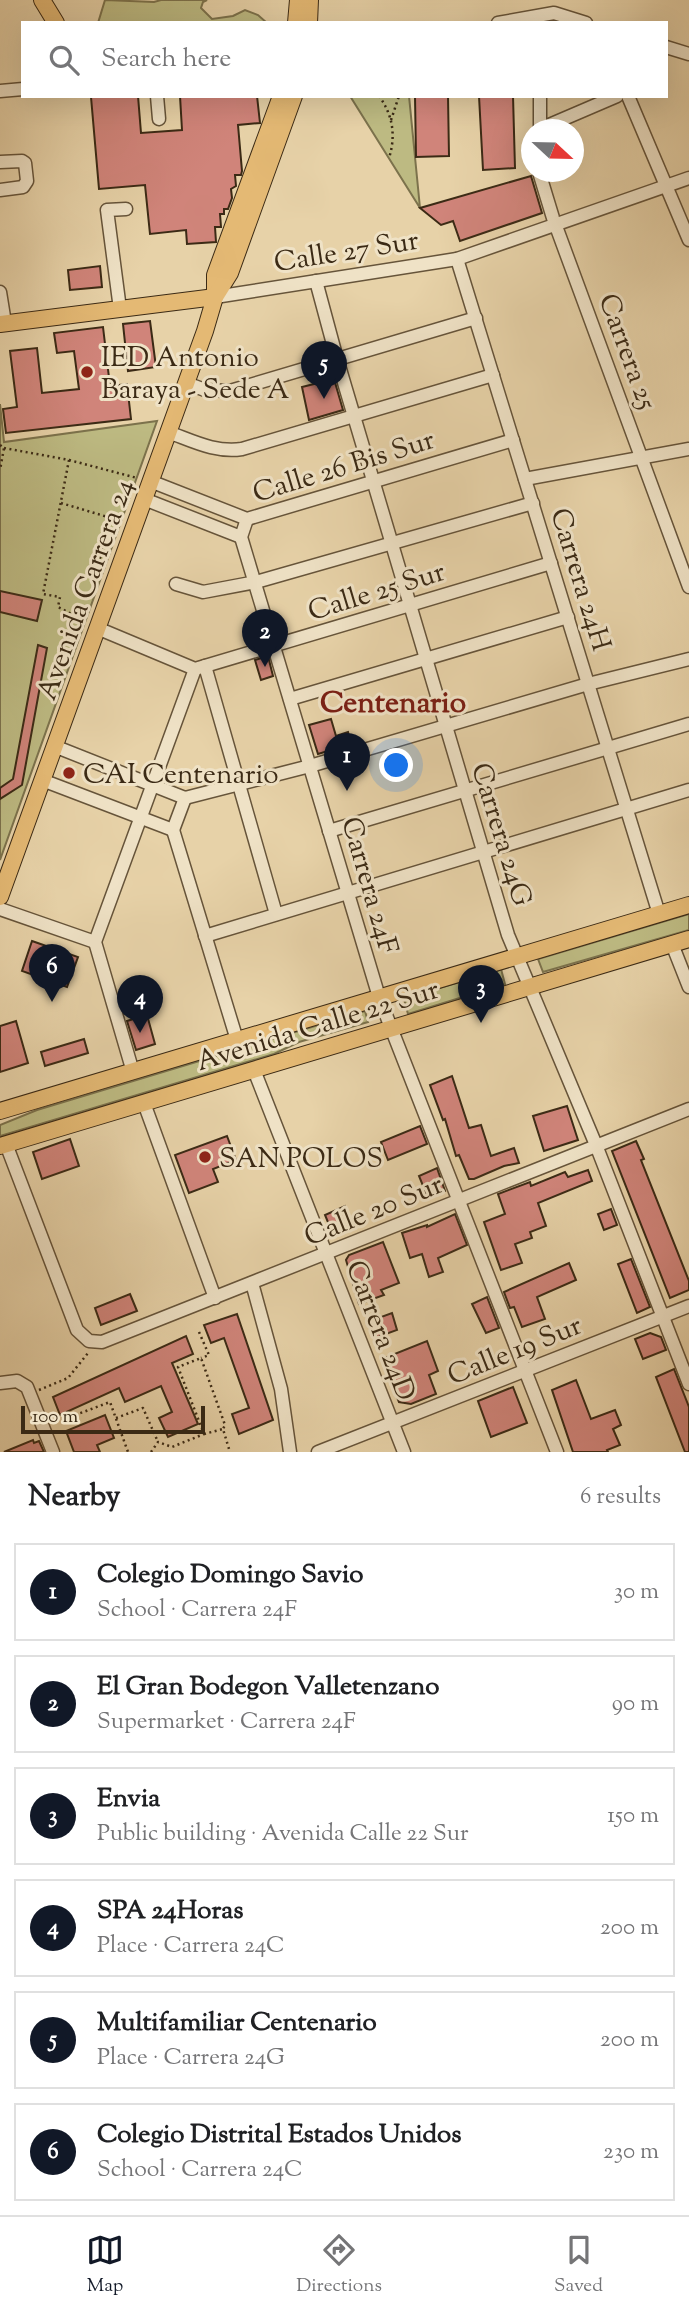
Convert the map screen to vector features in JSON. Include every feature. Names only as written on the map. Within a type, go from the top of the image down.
[{"type":"main road","points":[[42,0],[54,21]]},
{"type":"main road","points":[[296,21],[298,0]]},
{"type":"main road","points":[[309,21],[310,0]]},
{"type":"main road","name":"Avenida Carrera 24","points":[[215,298],[215,275],[280,98]]},
{"type":"main road","name":"Avenida Carrera 24","points":[[0,897],[215,298],[230,273],[293,98]]},
{"type":"main road","name":"Calle 27 Sur","points":[[2,323],[215,298]]},
{"type":"main road","name":"Avenida Calle 22 Sur","points":[[0,1111],[689,905]]},
{"type":"main road","name":"Avenida Calle 22 Sur","points":[[3,1145],[689,939]]},
{"type":"street","points":[[508,21],[549,13],[579,21]]},
{"type":"street","points":[[668,48],[689,54]]},
{"type":"street","points":[[0,91],[21,89]]},
{"type":"street","points":[[158,98],[159,119]]},
{"type":"street","points":[[540,98],[540,119]]},
{"type":"street","points":[[563,119],[612,98]]},
{"type":"street","points":[[629,98],[689,240]]},
{"type":"street","points":[[0,162],[22,160],[25,163],[27,181],[23,187],[0,190]]},
{"type":"street","name":"Calle 27 Sur","points":[[215,298],[457,259],[689,178]]},
{"type":"street","name":"Carrera 25","points":[[542,182],[689,587]]},
{"type":"street","points":[[120,309],[107,210],[126,209]]},
{"type":"street","name":"Carrera 24H","points":[[457,259],[659,914]]},
{"type":"street","name":"Carrera 24G","points":[[316,281],[516,957],[596,1145],[689,1384]]},
{"type":"street","points":[[0,292],[2,323]]},
{"type":"street","points":[[186,383],[205,390],[230,391],[475,318]]},
{"type":"street","points":[[168,432],[214,449],[242,449],[355,418],[493,375]]},
{"type":"street","name":"Calle 26 Bis Sur","points":[[150,481],[247,519],[513,440]]},
{"type":"street","points":[[525,480],[689,449]]},
{"type":"street","name":"Calle 26 Bis Sur","points":[[144,499],[242,537]]},
{"type":"street","points":[[176,584],[203,592],[256,582],[533,503]]},
{"type":"street","points":[[242,537],[247,519]]},
{"type":"street","name":"Carrera 24F","points":[[242,537],[379,997],[557,1452]]},
{"type":"street","name":"Calle 25 Sur","points":[[200,667],[551,563]]},
{"type":"street","points":[[290,699],[568,617]]},
{"type":"street","points":[[97,628],[200,667]]},
{"type":"street","points":[[54,747],[185,798],[239,786],[589,684],[689,659]]},
{"type":"street","points":[[133,1072],[95,942],[152,785],[200,667]]},
{"type":"street","points":[[200,667],[239,786],[276,914]]},
{"type":"street","points":[[329,831],[689,724]]},
{"type":"street","points":[[42,780],[173,830]]},
{"type":"street","points":[[205,936],[689,790]]},
{"type":"street","points":[[185,798],[173,830],[237,1040]]},
{"type":"street","points":[[0,909],[95,942]]},
{"type":"street","points":[[672,944],[689,987]]},
{"type":"street","name":"Carrera 24D","points":[[254,1070],[404,1452]]},
{"type":"street","points":[[144,1103],[215,1298]]},
{"type":"street","name":"Calle 20 Sur","points":[[96,1342],[110,1340],[689,1109]]},
{"type":"street","points":[[3,1145],[77,1330],[84,1338],[96,1342]]},
{"type":"street","points":[[251,1283],[281,1389],[290,1452]]},
{"type":"street","name":"Calle 19 Sur","points":[[318,1452],[689,1306]]},
{"type":"street","points":[[0,1383],[17,1381],[27,1387],[53,1452]]},
{"type":"path","points":[[380,98],[391,120],[393,137],[389,158]]},
{"type":"path","points":[[391,120],[398,98]]},
{"type":"path","points":[[0,444],[150,481]]},
{"type":"path","points":[[0,470],[4,447]]},
{"type":"path","points":[[69,460],[43,594],[60,597],[58,607],[97,628]]},
{"type":"path","points":[[61,503],[111,518],[99,557],[112,562]]},
{"type":"path","points":[[199,1332],[208,1355],[178,1367],[204,1434]]},
{"type":"path","points":[[31,1394],[68,1378],[96,1342]]},
{"type":"path","points":[[201,1358],[225,1425],[223,1429],[228,1452]]},
{"type":"path","points":[[70,1417],[110,1402],[128,1452]]},
{"type":"path","points":[[116,1418],[143,1408],[158,1442],[172,1447],[223,1429]]},
{"type":"path","points":[[151,1452],[158,1442]]},
{"type":"shaded area","points":[[105,0],[207,0],[201,8],[212,19],[233,16],[245,10],[265,21],[99,21]]},
{"type":"shaded area","points":[[351,98],[409,98],[420,208]]},
{"type":"shaded area","points":[[0,404],[4,442],[157,421],[0,860]]},
{"type":"shaded area","points":[[689,914],[689,930],[543,972],[538,959]]},
{"type":"shaded area","points":[[501,969],[505,984],[408,1014],[404,999]]},
{"type":"shaded area","points":[[365,1011],[368,1022],[299,1042],[274,1054],[0,1136],[0,1125],[37,1110]]},
{"type":"building","points":[[91,98],[138,98],[141,133],[182,130],[180,98],[257,98],[260,123],[238,125],[242,171],[241,175],[235,175],[236,186],[231,189],[232,198],[228,209],[224,209],[224,214],[220,214],[221,227],[215,227],[216,242],[187,244],[186,230],[150,234],[145,185],[99,189]]},
{"type":"building","points":[[415,98],[448,98],[449,156],[416,157]]},
{"type":"building","points":[[479,98],[513,98],[515,168],[483,170]]},
{"type":"building","points":[[521,179],[521,182],[533,182],[542,213],[460,241],[453,221],[441,225],[420,208]]},
{"type":"building","points":[[100,266],[102,287],[70,290],[68,270]]},
{"type":"building","points":[[150,321],[156,367],[128,371],[123,324]]},
{"type":"building","points":[[103,327],[110,386],[127,384],[131,419],[6,433],[3,409],[17,407],[10,351],[37,348],[42,393],[79,389],[74,351],[57,353],[54,333]]},
{"type":"building","points":[[334,379],[343,410],[309,420],[302,387]]},
{"type":"building","points":[[0,591],[42,600],[37,621],[0,612]]},
{"type":"building","points":[[38,645],[47,648],[22,785],[0,799],[0,788],[13,779]]},
{"type":"building","points":[[268,656],[273,676],[261,680],[255,660]]},
{"type":"building","points":[[331,719],[336,736],[348,732],[351,744],[318,754],[309,725]]},
{"type":"building","points":[[32,941],[78,957],[67,987],[22,971]]},
{"type":"building","points":[[147,1015],[155,1044],[136,1050],[127,1021]]},
{"type":"building","points":[[16,1021],[28,1063],[0,1072],[0,1026]]},
{"type":"building","points":[[84,1039],[88,1053],[45,1066],[41,1052]]},
{"type":"building","points":[[452,1076],[469,1128],[481,1125],[491,1156],[514,1148],[519,1163],[469,1179],[459,1155],[456,1156],[445,1119],[443,1120],[430,1085]]},
{"type":"building","points":[[567,1106],[578,1140],[544,1151],[533,1116]]},
{"type":"building","points":[[420,1126],[427,1144],[388,1160],[381,1142]]},
{"type":"building","name":"SAN POLOS","points":[[227,1136],[236,1160],[213,1169],[218,1182],[189,1193],[175,1155]]},
{"type":"building","points":[[70,1139],[79,1166],[42,1179],[33,1152]]},
{"type":"building","points":[[636,1141],[689,1281],[689,1290],[670,1298],[612,1151]]},
{"type":"building","points":[[437,1168],[445,1191],[428,1198],[419,1176]]},
{"type":"building","points":[[588,1170],[592,1181],[538,1203],[546,1226],[530,1232],[532,1238],[515,1244],[522,1263],[501,1270],[484,1222],[505,1214],[498,1194],[530,1182],[531,1186],[565,1172],[568,1177]]},
{"type":"building","points":[[345,1206],[353,1226],[332,1232],[325,1215]]},
{"type":"building","points":[[611,1209],[617,1225],[604,1230],[598,1214]]},
{"type":"building","points":[[455,1214],[467,1245],[438,1258],[443,1272],[429,1277],[422,1254],[410,1258],[402,1233],[427,1227]]},
{"type":"building","points":[[383,1242],[399,1283],[381,1290],[384,1295],[359,1304],[346,1260],[349,1255]]},
{"type":"building","points":[[631,1259],[650,1307],[637,1313],[618,1264]]},
{"type":"building","points":[[569,1263],[576,1280],[537,1297],[545,1319],[522,1327],[504,1292]]},
{"type":"building","points":[[130,1294],[137,1311],[101,1325],[95,1308]]},
{"type":"building","points":[[487,1297],[499,1328],[486,1333],[472,1304]]},
{"type":"building","points":[[392,1313],[397,1330],[375,1338],[370,1321]]},
{"type":"building","points":[[237,1314],[273,1420],[239,1434],[232,1414],[249,1408],[224,1338],[211,1343],[204,1325]]},
{"type":"building","points":[[650,1333],[661,1337],[666,1350],[643,1359],[635,1339]]},
{"type":"building","points":[[186,1336],[193,1354],[172,1363],[198,1424],[168,1437],[159,1418],[172,1412],[161,1386],[125,1402],[119,1388],[60,1415],[53,1397]]},
{"type":"building","points":[[427,1341],[438,1371],[429,1375],[436,1394],[411,1404],[399,1402],[382,1359]]},
{"type":"building","points":[[674,1369],[689,1407],[689,1452],[685,1452],[656,1377]]},
{"type":"building","points":[[576,1380],[591,1419],[615,1410],[621,1425],[613,1429],[620,1445],[607,1450],[608,1452],[573,1452],[552,1390]]},
{"type":"building","points":[[513,1387],[527,1423],[491,1437],[478,1401]]},
{"type":"building","points":[[105,1415],[114,1438],[97,1445],[100,1452],[74,1452],[66,1431]]},
{"type":"building","points":[[33,1440],[34,1443],[39,1441],[44,1452],[4,1452]]},
{"type":"place","name":"IED Antonio Baraya - Sede A","points":[[87,372]]},
{"type":"place","name":"Multifamiliar Centenario","points":[[324,399]]},
{"type":"place","name":"El Gran Bodegon Valletenzano","points":[[265,667]]},
{"type":"place","name":"CAI Centenario","points":[[69,773]]},
{"type":"place","name":"Colegio Domingo Savio","points":[[347,791]]},
{"type":"place","name":"Colegio Distrital Estados Unidos","points":[[52,1002]]},
{"type":"place","name":"Envia","points":[[481,1023]]},
{"type":"place","name":"SPA 24Horas","points":[[140,1033]]},
{"type":"place","name":"SAN POLOS","points":[[205,1157]]},
{"type":"district","name":"Centenario","points":[[393,702]]}]
